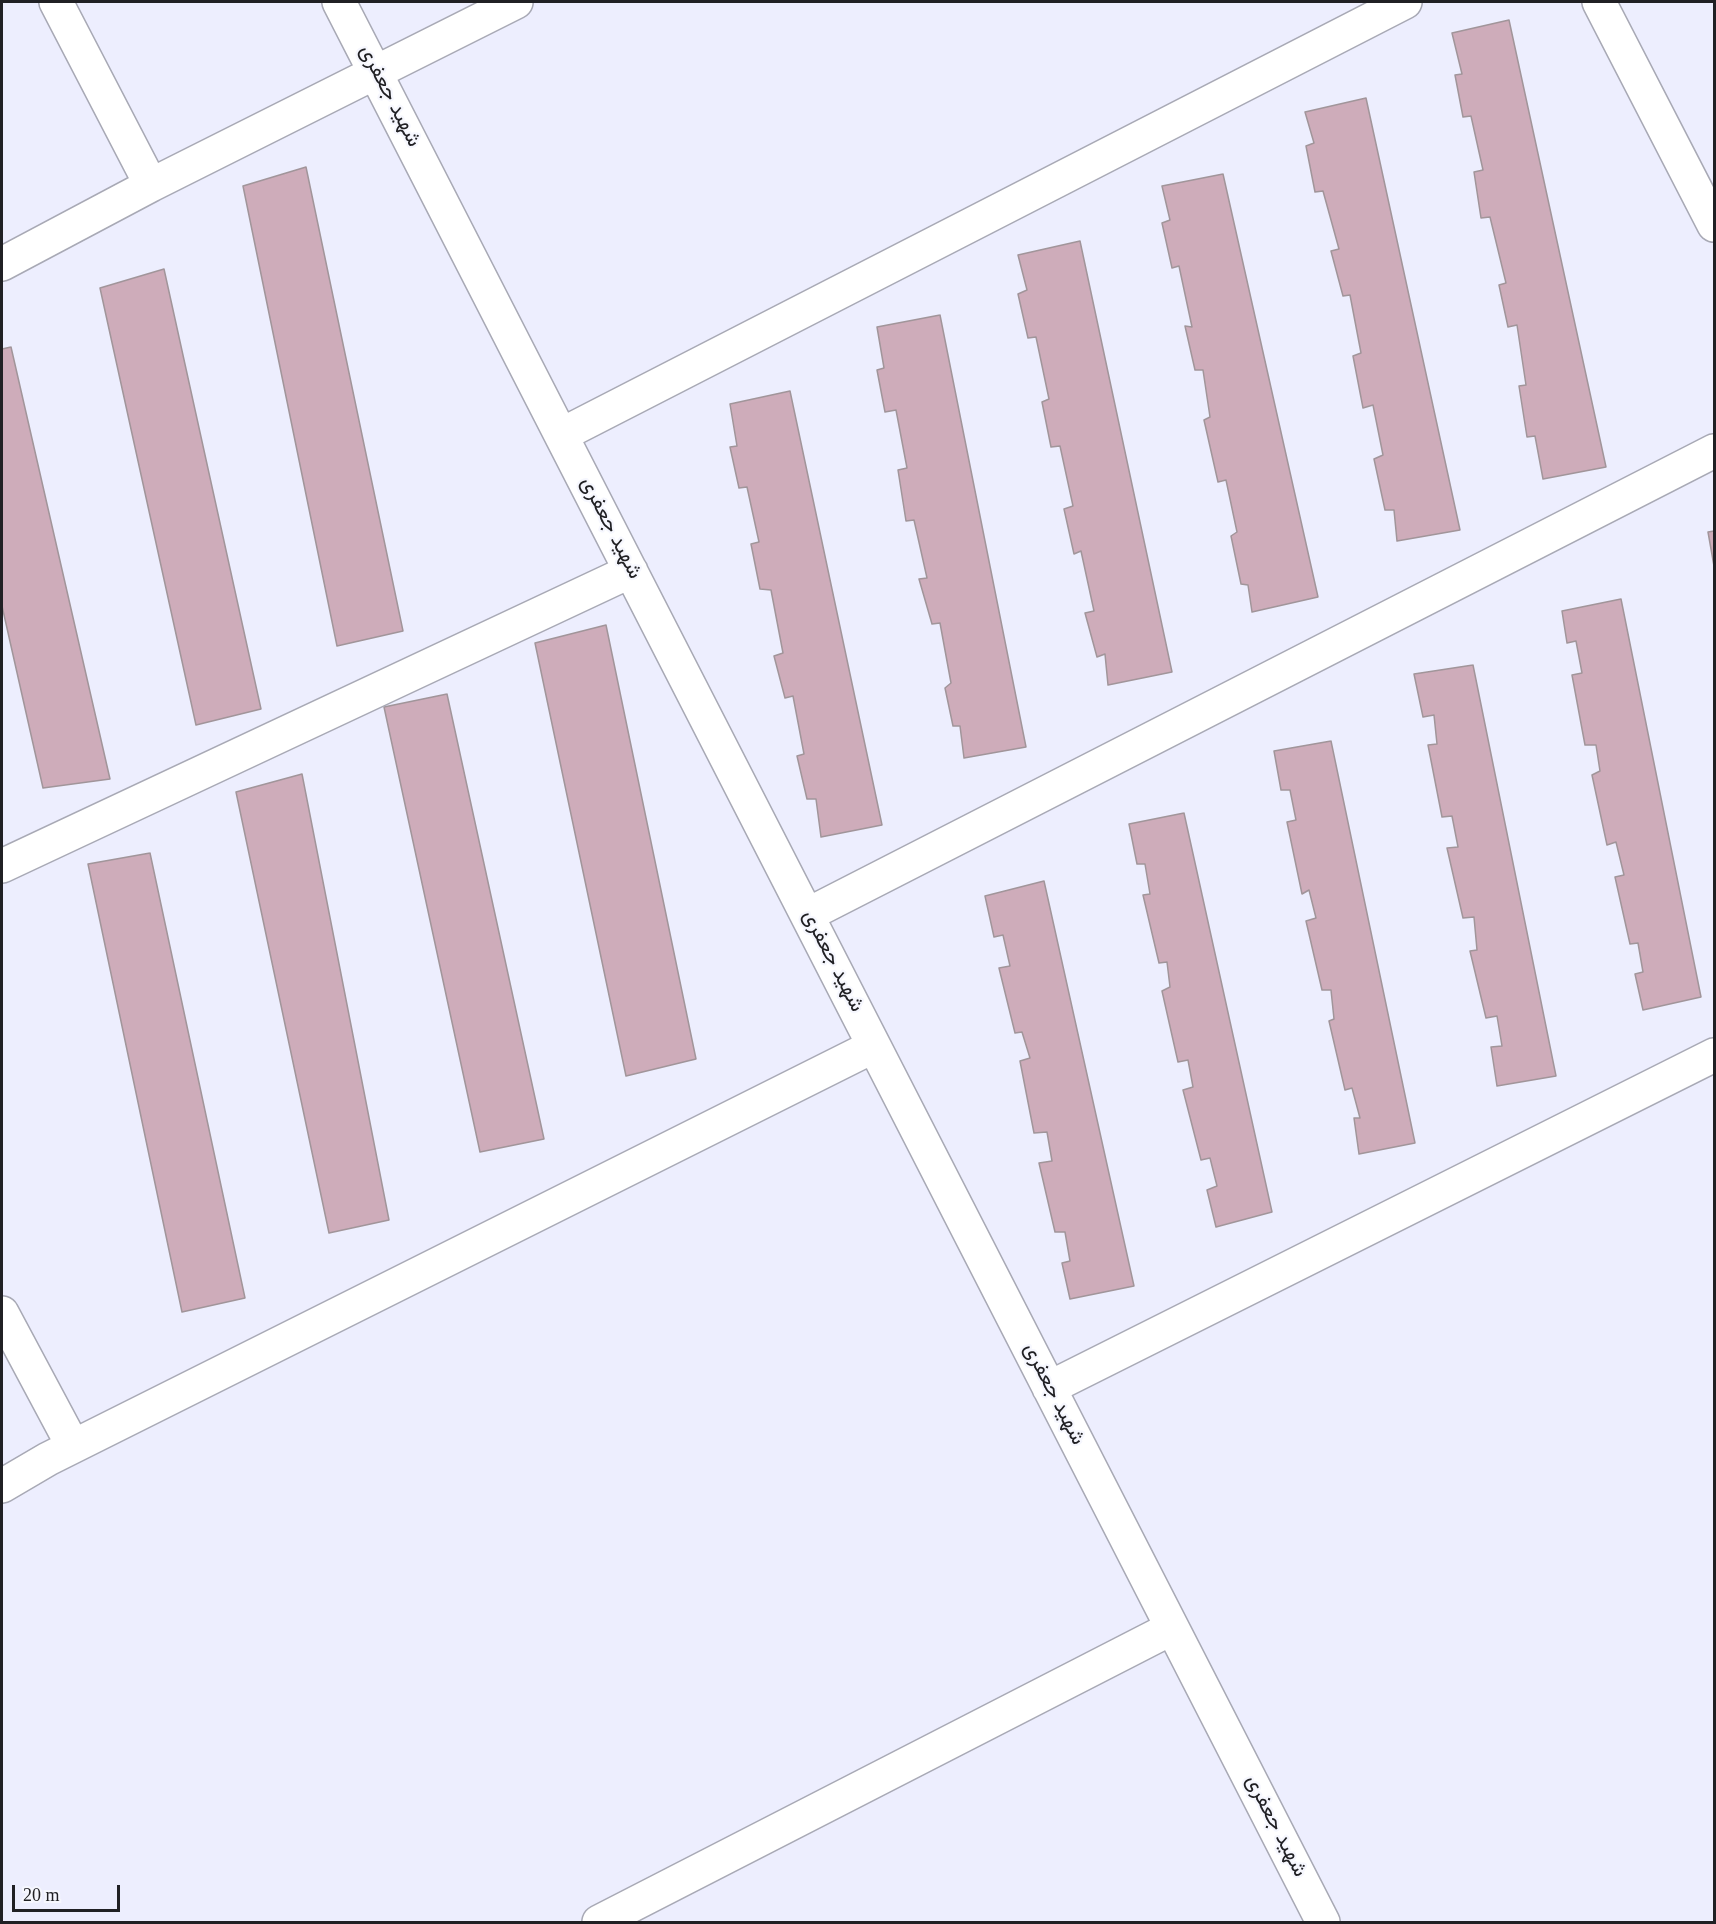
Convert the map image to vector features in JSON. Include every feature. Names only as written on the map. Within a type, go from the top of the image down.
[{"type":"street","points":[[56,2],[151,185]]},
{"type":"street","name":"شهید جعفری","points":[[339,2],[1323,1923]]},
{"type":"street","points":[[2,264],[151,185],[516,2]]},
{"type":"street","points":[[561,435],[1405,2]]},
{"type":"street","points":[[1599,2],[1714,225]]},
{"type":"street","points":[[807,915],[1714,451]]},
{"type":"street","points":[[2,866],[631,571]]},
{"type":"street","points":[[2,1486],[74,1446],[874,1046]]},
{"type":"street","points":[[1049,1388],[1714,1055]]},
{"type":"street","points":[[2,1313],[74,1446]]},
{"type":"street","points":[[598,1923],[1172,1628]]},
{"type":"shaded area","points":[[2,2],[1714,2],[1714,1922],[2,1922]]},
{"type":"building","points":[[1509,20],[1606,467],[1543,479],[1535,436],[1527,437],[1519,386],[1526,385],[1517,325],[1508,327],[1499,285],[1506,283],[1490,217],[1481,218],[1474,172],[1483,170],[1471,116],[1463,117],[1455,75],[1462,74],[1452,33]]},
{"type":"building","points":[[1366,98],[1460,530],[1397,541],[1394,510],[1385,510],[1374,459],[1383,455],[1373,405],[1363,408],[1353,356],[1361,353],[1350,295],[1343,296],[1331,251],[1339,249],[1323,191],[1315,192],[1306,146],[1314,143],[1305,112]]},
{"type":"building","points":[[306,167],[403,631],[337,646],[243,186]]},
{"type":"building","points":[[1223,174],[1318,597],[1252,612],[1248,585],[1241,584],[1231,536],[1237,532],[1226,480],[1218,482],[1204,420],[1210,417],[1203,370],[1195,370],[1185,326],[1192,327],[1179,266],[1172,268],[1162,223],[1170,220],[1162,186]]},
{"type":"building","points":[[1080,241],[1172,672],[1108,685],[1105,654],[1097,657],[1085,613],[1094,611],[1081,551],[1074,554],[1064,509],[1073,506],[1060,446],[1051,447],[1042,402],[1049,399],[1036,337],[1028,338],[1018,294],[1027,290],[1018,255]]},
{"type":"building","points":[[164,269],[261,709],[196,725],[100,288]]},
{"type":"building","points":[[940,315],[1026,747],[964,758],[960,726],[953,726],[945,688],[951,683],[940,623],[932,624],[919,579],[927,578],[914,520],[906,521],[898,470],[907,468],[896,410],[885,412],[877,370],[884,368],[877,327]]},
{"type":"building","points":[[11,347],[110,779],[43,788],[2,606],[2,349]]},
{"type":"building","points":[[790,391],[882,825],[821,837],[816,799],[807,799],[797,756],[804,754],[793,696],[785,698],[774,656],[783,653],[771,590],[760,589],[751,544],[759,542],[747,487],[739,488],[730,447],[737,446],[730,404]]},
{"type":"building","points":[[1714,531],[1714,566],[1708,532]]},
{"type":"building","points":[[1621,599],[1701,997],[1643,1010],[1635,974],[1643,972],[1638,943],[1630,944],[1615,877],[1624,875],[1616,842],[1607,845],[1592,775],[1600,771],[1596,745],[1585,745],[1572,675],[1582,673],[1576,641],[1567,643],[1562,611]]},
{"type":"building","points":[[606,625],[696,1059],[626,1076],[535,643]]},
{"type":"building","points":[[1473,665],[1556,1076],[1497,1086],[1491,1047],[1502,1046],[1497,1016],[1486,1018],[1470,951],[1477,950],[1474,917],[1463,918],[1447,848],[1458,847],[1452,816],[1442,817],[1428,745],[1437,744],[1434,715],[1423,717],[1414,674]]},
{"type":"building","points":[[447,694],[544,1139],[480,1152],[384,707]]},
{"type":"building","points":[[1331,741],[1415,1143],[1359,1154],[1354,1118],[1360,1118],[1352,1088],[1345,1090],[1329,1021],[1334,1019],[1331,990],[1322,990],[1306,921],[1316,918],[1309,890],[1302,894],[1287,822],[1296,820],[1290,790],[1281,790],[1274,751]]},
{"type":"building","points":[[302,774],[389,1220],[329,1233],[236,792]]},
{"type":"building","points":[[1184,813],[1272,1212],[1216,1227],[1207,1190],[1217,1186],[1210,1158],[1201,1160],[1183,1090],[1193,1087],[1188,1060],[1178,1062],[1162,991],[1170,987],[1167,962],[1159,963],[1143,895],[1150,894],[1145,864],[1137,864],[1129,824]]},
{"type":"building","points":[[150,853],[245,1298],[182,1312],[88,864]]},
{"type":"building","points":[[1044,881],[1134,1286],[1070,1299],[1062,1263],[1070,1261],[1065,1232],[1055,1232],[1039,1163],[1052,1161],[1047,1132],[1034,1133],[1020,1061],[1030,1058],[1022,1032],[1015,1033],[999,968],[1010,966],[1003,935],[994,937],[985,896]]}]
